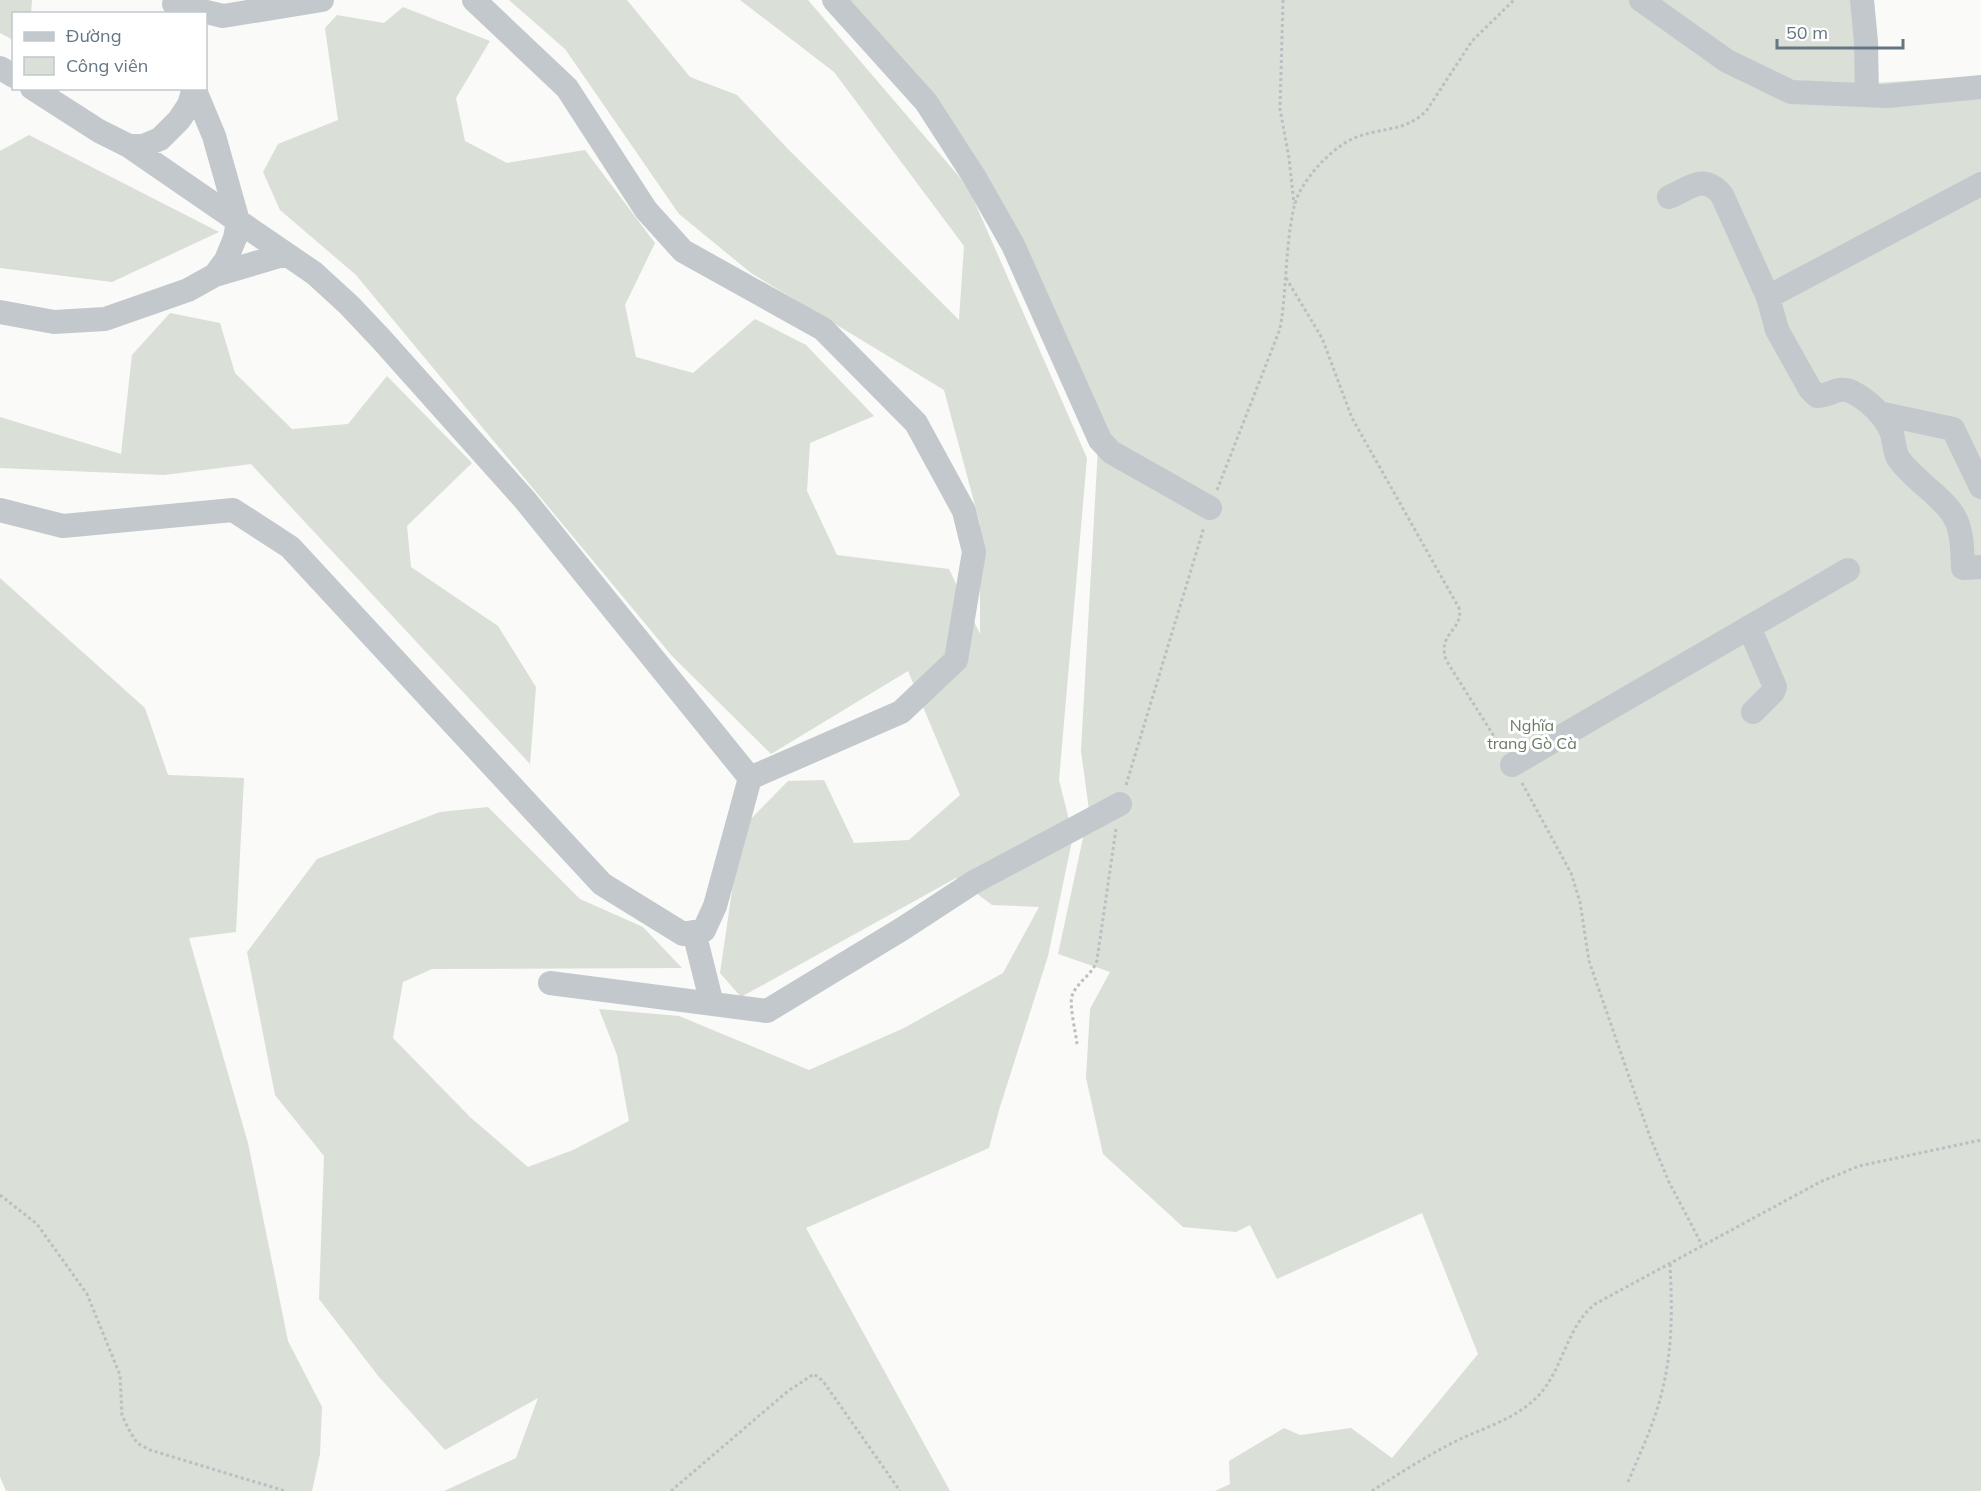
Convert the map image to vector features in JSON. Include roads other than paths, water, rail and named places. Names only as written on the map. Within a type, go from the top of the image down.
[{"type":"street","points":[[207,13],[223,16],[322,0]]},
{"type":"street","points":[[474,0],[567,88],[646,210],[683,251],[823,329],[916,423],[964,512],[974,552],[956,660],[902,712],[750,778]]},
{"type":"street","points":[[834,0],[926,102],[975,178],[1013,245],[1100,440],[1111,452],[1210,508]]},
{"type":"street","points":[[1641,0],[1727,61],[1791,92],[1887,96],[1981,87]]},
{"type":"street","points":[[1862,0],[1867,95]]},
{"type":"street","points":[[174,6],[203,12]]},
{"type":"street","points":[[35,90],[99,131],[129,146],[314,273],[349,305],[509,482],[750,778]]},
{"type":"street","points":[[129,146],[143,146],[160,139],[179,120],[189,105],[193,90]]},
{"type":"street","points":[[195,90],[214,136],[238,221],[231,249],[215,275]]},
{"type":"street","points":[[1669,197],[1698,183],[1709,183],[1716,188],[1728,206],[1768,297],[1778,330],[1813,394],[1824,396],[1839,389],[1851,391],[1879,413],[1891,429],[1897,456],[1956,520],[1963,568],[1981,567]]},
{"type":"street","points":[[1768,297],[1981,184]]},
{"type":"street","points":[[0,312],[54,322],[105,319],[188,290],[215,275],[286,254]]},
{"type":"street","points":[[1879,413],[1953,429],[1981,487]]},
{"type":"street","points":[[0,510],[63,526],[233,510],[291,547],[602,884],[683,934],[704,930],[716,906],[750,778]]},
{"type":"street","points":[[1512,765],[1848,570]]},
{"type":"street","points":[[1749,627],[1775,687],[1773,692],[1753,712]]},
{"type":"street","points":[[549,983],[767,1011],[902,929],[974,882],[1120,804]]},
{"type":"street","points":[[694,932],[712,1004]]},
{"type":"park label","name":"Nghĩa trang Gò Cà","points":[[1532,734]]}]
